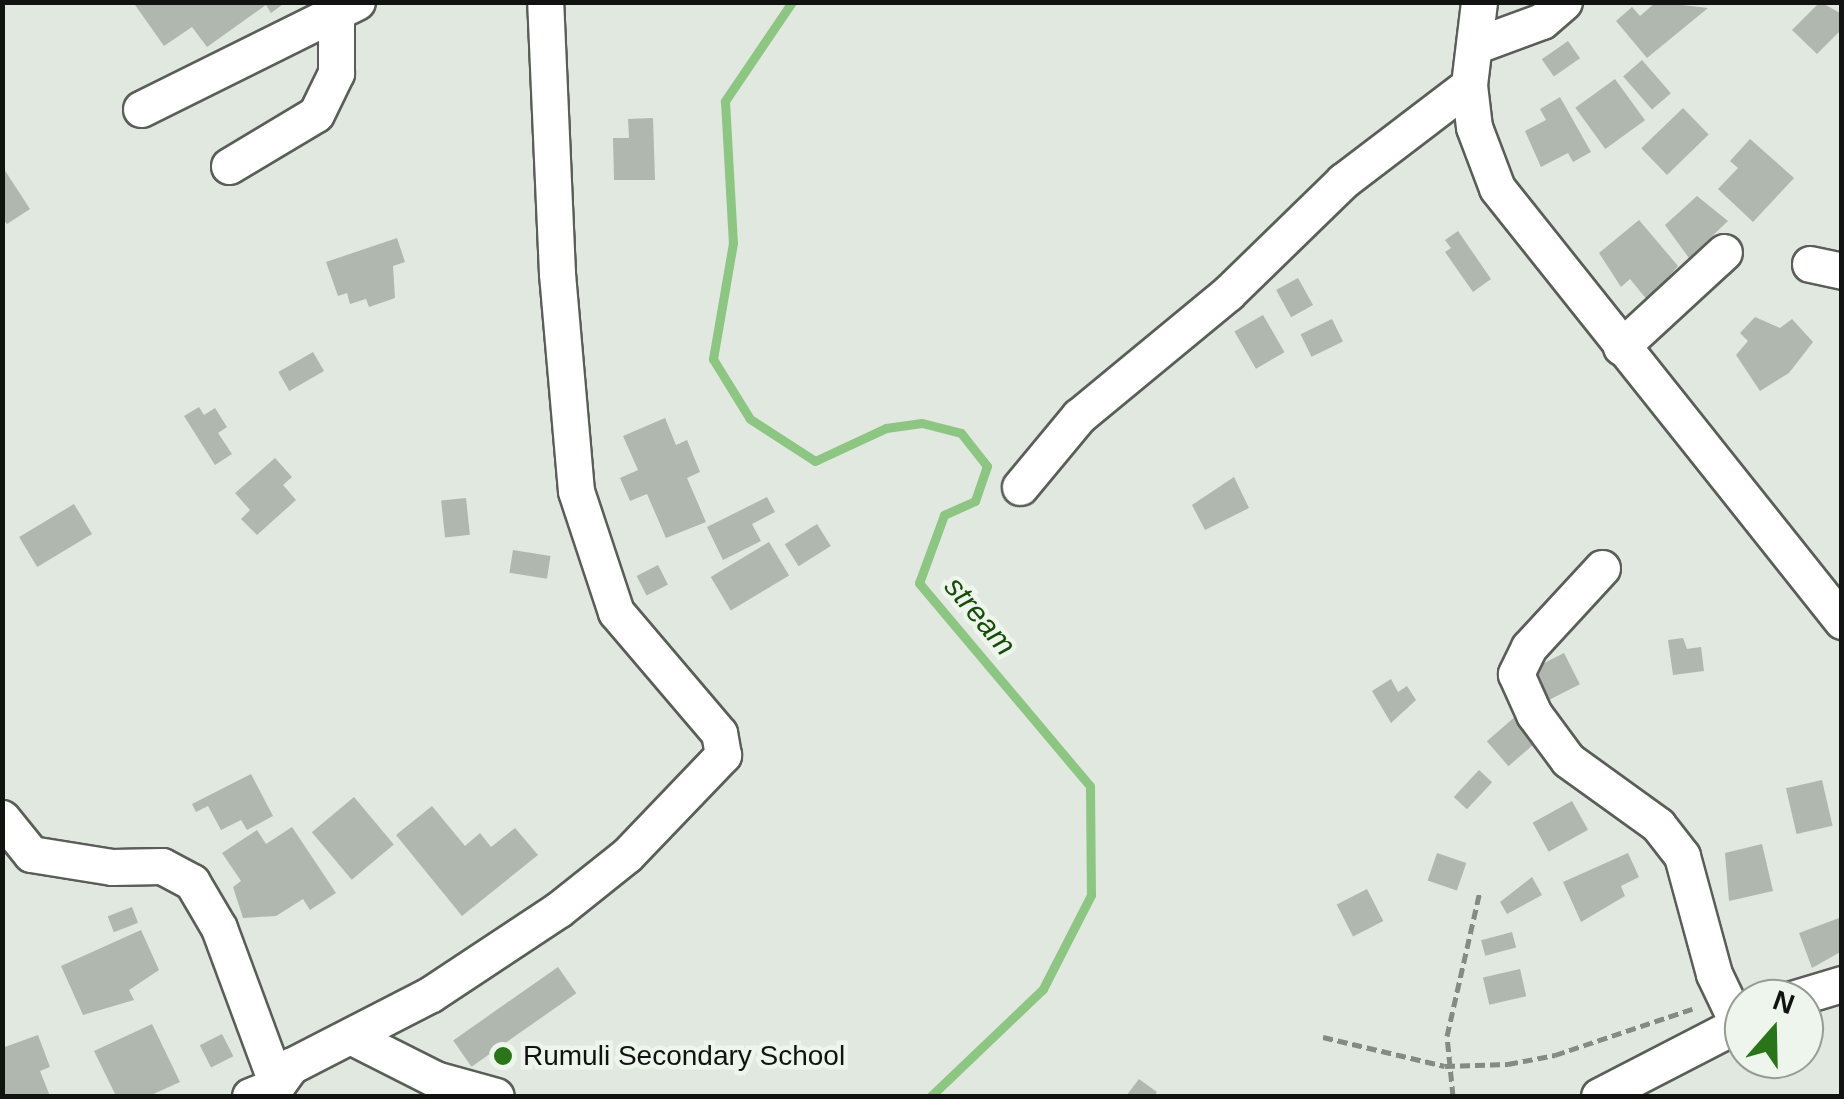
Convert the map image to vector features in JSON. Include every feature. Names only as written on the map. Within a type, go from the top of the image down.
[{"type":"street","points":[[2,818],[31,854],[78,864],[162,866],[192,882],[219,928],[263,1091],[290,1066],[352,1037],[558,910],[626,855],[723,754],[718,733],[616,612],[576,491],[557,273],[545,2]]},
{"type":"street","points":[[1479,2],[1470,85],[1474,127],[1497,188],[1842,622]]},
{"type":"street","points":[[1474,46],[1542,20],[1564,2]]},
{"type":"street","points":[[140,109],[346,7]]},
{"type":"street","points":[[229,166],[316,114],[336,73],[346,7]]},
{"type":"street","points":[[1020,487],[1079,416],[1228,292],[1343,182],[1470,85]]},
{"type":"street","points":[[1621,347],[1724,252]]},
{"type":"street","points":[[1602,568],[1529,647],[1516,674],[1534,714],[1568,760],[1658,825],[1682,856],[1724,982]]},
{"type":"street","points":[[1599,1096],[1724,1022]]},
{"type":"street","points":[[352,1037],[435,1079],[496,1096]]},
{"type":"path","points":[[1454,1096],[1445,1066],[1480,892]]},
{"type":"path","points":[[1323,1037],[1445,1066],[1555,1056],[1724,1018]]},
{"type":"building","points":[[133,2],[286,2],[271,13],[266,5],[207,47],[192,27],[164,46]]},
{"type":"building","points":[[1656,2],[1708,8],[1647,58],[1616,21],[1632,7],[1640,16]]},
{"type":"building","points":[[1820,2],[1842,14],[1842,29],[1817,54],[1792,30]]},
{"type":"building","points":[[1568,41],[1580,58],[1554,77],[1542,59]]},
{"type":"building","points":[[1642,60],[1671,93],[1652,110],[1623,76]]},
{"type":"building","points":[[1615,79],[1645,120],[1605,149],[1575,108]]},
{"type":"building","points":[[1560,97],[1591,152],[1573,162],[1568,153],[1541,167],[1525,131],[1546,120],[1540,109]]},
{"type":"building","points":[[1683,108],[1709,135],[1667,175],[1641,148]]},
{"type":"building","points":[[653,118],[655,180],[614,180],[613,138],[629,138],[628,119]]},
{"type":"building","points":[[1750,139],[1794,178],[1753,222],[1718,189],[1738,168],[1730,161]]},
{"type":"building","points":[[2,166],[30,209],[7,224],[2,218]]},
{"type":"building","points":[[1697,196],[1728,221],[1689,258],[1665,225]]},
{"type":"building","points":[[1639,220],[1678,266],[1648,301],[1630,279],[1621,287],[1599,253]]},
{"type":"building","points":[[1458,231],[1491,279],[1473,292],[1445,252],[1451,248],[1445,240]]},
{"type":"building","points":[[397,238],[405,262],[393,266],[395,298],[369,307],[366,299],[350,304],[347,293],[338,296],[326,262]]},
{"type":"building","points":[[1298,278],[1313,305],[1291,317],[1276,290]]},
{"type":"building","points":[[1263,315],[1284,352],[1256,369],[1234,332]]},
{"type":"building","points":[[1755,317],[1780,328],[1792,319],[1813,342],[1789,373],[1760,391],[1736,355],[1748,341],[1740,333]]},
{"type":"building","points":[[1332,319],[1343,341],[1312,357],[1301,334]]},
{"type":"building","points":[[313,352],[324,371],[289,391],[278,372]]},
{"type":"building","points":[[199,407],[204,415],[215,408],[227,427],[218,433],[232,454],[215,465],[184,416]]},
{"type":"building","points":[[665,418],[676,445],[687,440],[700,472],[687,478],[706,522],[666,538],[647,494],[630,501],[620,478],[638,470],[623,436]]},
{"type":"building","points":[[275,458],[292,477],[283,485],[296,500],[257,535],[241,519],[250,510],[235,493]]},
{"type":"building","points":[[1234,477],[1249,508],[1205,530],[1192,505]]},
{"type":"building","points":[[767,497],[775,512],[752,524],[761,541],[723,560],[707,527]]},
{"type":"building","points":[[466,498],[470,535],[445,537],[441,501]]},
{"type":"building","points":[[74,504],[92,534],[37,567],[19,537]]},
{"type":"building","points":[[817,524],[831,546],[799,566],[785,544]]},
{"type":"building","points":[[769,542],[789,575],[731,610],[711,577]]},
{"type":"building","points":[[513,550],[551,556],[547,579],[509,573]]},
{"type":"building","points":[[658,565],[668,585],[647,595],[637,576]]},
{"type":"building","points":[[1683,638],[1687,649],[1701,647],[1704,671],[1673,675],[1668,640]]},
{"type":"building","points":[[1564,653],[1580,684],[1542,703],[1527,672]]},
{"type":"building","points":[[1391,679],[1398,692],[1407,686],[1416,700],[1391,723],[1372,691]]},
{"type":"building","points":[[1517,715],[1539,740],[1508,766],[1487,741]]},
{"type":"building","points":[[1479,770],[1492,782],[1467,809],[1454,797]]},
{"type":"building","points":[[251,774],[273,816],[247,830],[241,820],[221,830],[208,806],[196,812],[192,804]]},
{"type":"building","points":[[1822,780],[1833,826],[1797,834],[1786,788]]},
{"type":"building","points":[[354,797],[394,844],[352,880],[312,832]]},
{"type":"building","points":[[1572,801],[1588,830],[1549,852],[1533,823]]},
{"type":"building","points":[[432,806],[465,846],[480,833],[491,847],[515,828],[538,855],[462,916],[396,835]]},
{"type":"building","points":[[292,827],[336,893],[310,910],[303,899],[276,916],[243,918],[233,887],[241,881],[222,853],[257,830],[266,844]]},
{"type":"building","points":[[1762,844],[1773,891],[1729,901],[1725,853]]},
{"type":"building","points":[[1437,853],[1466,863],[1457,891],[1428,880]]},
{"type":"building","points":[[1628,853],[1639,877],[1621,886],[1625,896],[1581,922],[1563,882]]},
{"type":"building","points":[[1532,877],[1542,895],[1507,914],[1500,902]]},
{"type":"building","points":[[1367,889],[1383,921],[1353,937],[1337,904]]},
{"type":"building","points":[[132,907],[138,923],[114,932],[108,916]]},
{"type":"building","points":[[1839,918],[1842,951],[1812,968],[1799,933]]},
{"type":"building","points":[[141,930],[159,970],[129,990],[134,1000],[83,1015],[61,966]]},
{"type":"building","points":[[1512,932],[1516,947],[1485,956],[1481,940]]},
{"type":"building","points":[[558,967],[576,993],[472,1067],[453,1040]]},
{"type":"building","points":[[1520,969],[1526,996],[1489,1005],[1483,978]]},
{"type":"building","points":[[152,1024],[180,1082],[149,1096],[116,1096],[94,1051]]},
{"type":"building","points":[[222,1034],[233,1056],[211,1068],[200,1045]]},
{"type":"building","points":[[38,1035],[50,1067],[40,1071],[50,1096],[2,1096],[2,1048]]},
{"type":"building","points":[[1139,1079],[1157,1092],[1154,1096],[1126,1096]]},
{"type":"waterway","name":"stream","points":[[792,2],[725,101],[733,243],[713,359],[750,419],[815,461],[886,428],[922,423],[961,433],[987,466],[975,501],[944,515],[919,583],[1090,786],[1091,895],[1043,989],[931,1096]]},
{"type":"place","name":"Rumuli Secondary School","points":[[503,1056]]}]
